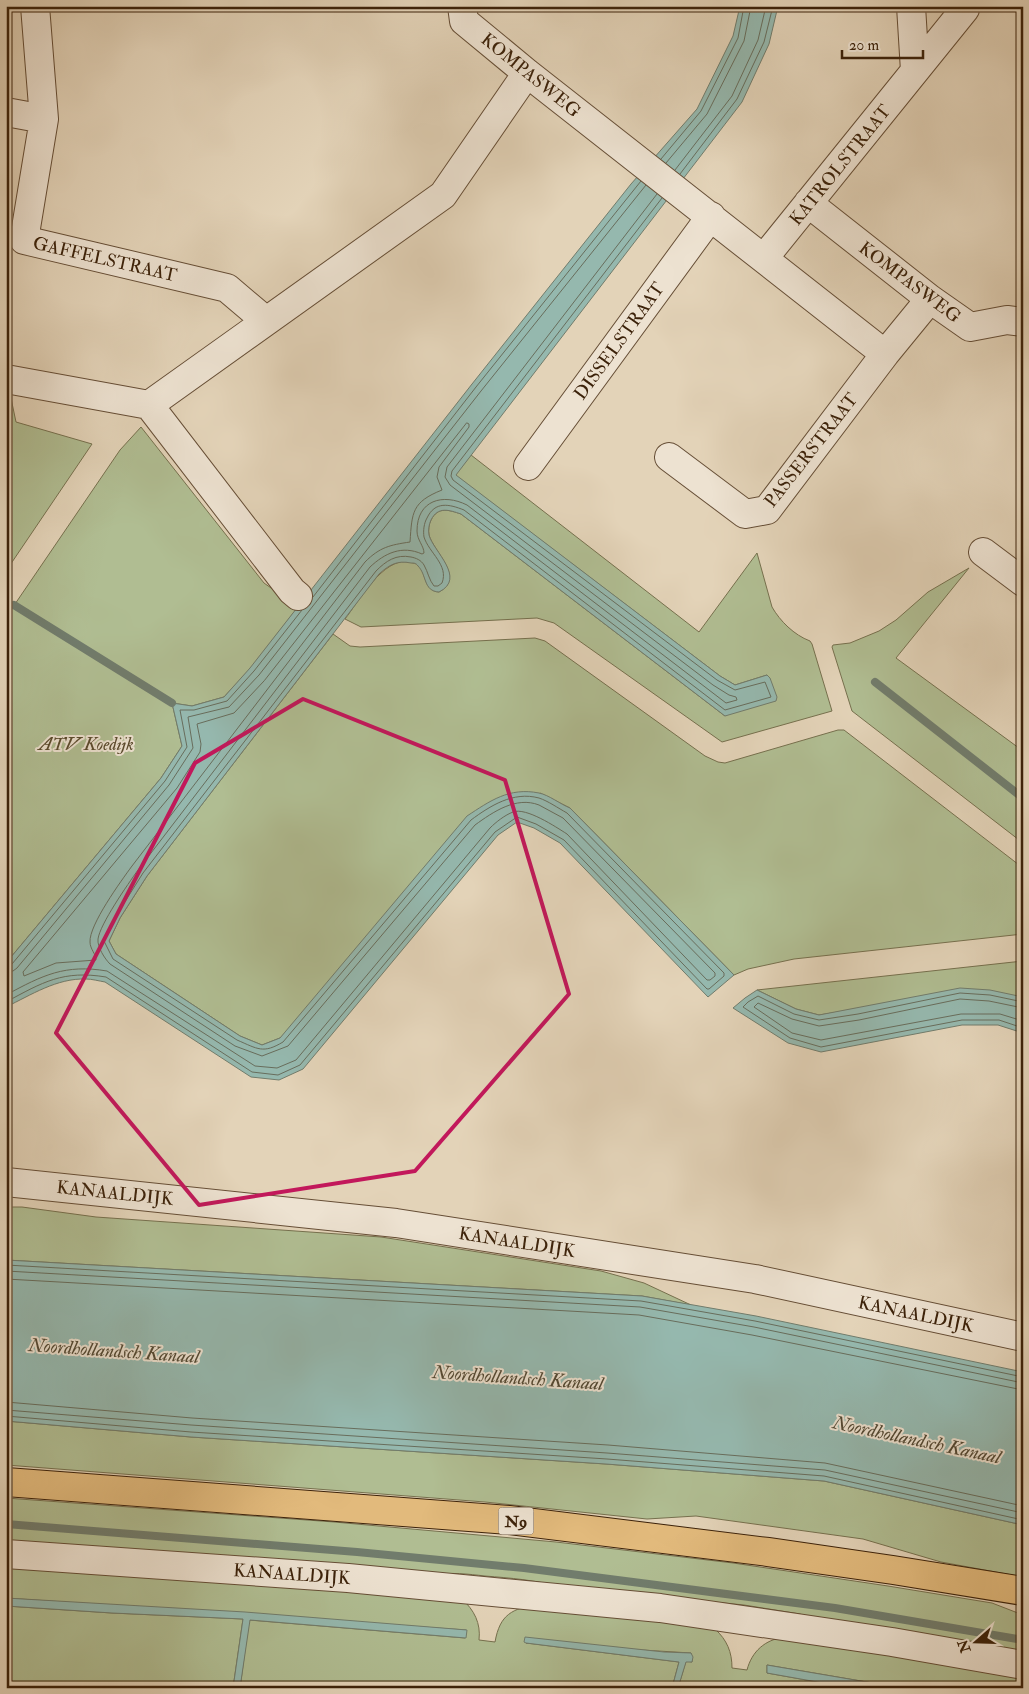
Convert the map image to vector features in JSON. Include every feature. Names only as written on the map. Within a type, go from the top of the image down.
[{"type":"main road","name":"N9","points":[[6,1482],[509,1520],[893,1570],[1023,1592]]},
{"type":"street","name":"GAFFELSTRAAT","points":[[35,6],[44,119],[24,240],[227,288],[266,321]]},
{"type":"street","name":"KOMPASWEG","points":[[462,6],[464,21],[527,73],[711,216]]},
{"type":"street","points":[[910,6],[915,71]]},
{"type":"street","name":"KATROLSTRAAT","points":[[764,258],[965,9],[965,6]]},
{"type":"street","points":[[148,405],[443,196],[527,73]]},
{"type":"street","points":[[6,112],[44,119]]},
{"type":"street","name":"KOMPASWEG","points":[[808,203],[970,328],[1018,314]]},
{"type":"street","points":[[711,216],[885,354]]},
{"type":"street","name":"DISSELSTRAAT","points":[[528,466],[711,216]]},
{"type":"street","name":"PASSERSTRAAT","points":[[669,457],[745,514],[767,510],[885,354],[930,299]]},
{"type":"street","points":[[6,379],[148,405],[292,591],[298,596]]},
{"type":"street","points":[[983,552],[1023,582]]},
{"type":"street","name":"KANAALDIJK","points":[[6,1182],[396,1223],[755,1279],[1023,1338]]},
{"type":"street","name":"KANAALDIJK","points":[[6,1554],[348,1578],[660,1608],[892,1642],[1023,1665]]},
{"type":"highlighted area","points":[[303,699],[505,780],[569,994],[415,1171],[199,1205],[56,1033],[195,763]]},
{"type":"green space","points":[[6,384],[8,384],[16,422],[92,444],[6,571]]},
{"type":"green space","name":"ATV Koedijk","points":[[141,427],[264,583],[298,607],[251,668],[224,697],[192,706],[172,703],[182,746],[161,778],[6,963],[6,599],[15,604],[120,450]]},
{"type":"green space","points":[[471,455],[699,632],[757,553],[772,607],[788,627],[812,644],[832,711],[722,742],[554,623],[537,618],[361,627],[345,619],[372,582],[390,566],[399,562],[409,562],[418,565],[428,586],[434,591],[439,592],[446,586],[449,572],[429,535],[429,531],[431,520],[434,516],[440,511],[448,510],[461,514],[725,716],[767,675],[735,685],[720,676],[455,475]]},
{"type":"green space","points":[[969,568],[896,658],[1023,751],[1023,843],[852,711],[832,647],[833,645],[850,643],[879,631],[896,620],[928,592]]},
{"type":"green space","points":[[333,634],[350,646],[360,647],[535,638],[545,641],[705,756],[718,762],[725,763],[838,730],[844,730],[1023,868],[1023,934],[794,959],[748,969],[734,975],[570,808],[540,793],[280,1038],[262,1045],[240,1036],[116,954],[109,941],[120,918],[147,876]]},
{"type":"green space","points":[[1023,961],[1023,997],[857,1009],[819,1015],[796,1009],[757,990]]},
{"type":"green space","points":[[6,1207],[22,1207],[96,1217],[381,1237],[601,1271],[644,1283],[691,1305],[642,1296],[6,1260]]},
{"type":"green space","points":[[6,1421],[191,1437],[606,1464],[824,1481],[1023,1525],[1023,1577],[941,1562],[863,1539],[696,1516],[647,1519],[485,1502],[6,1465]]},
{"type":"green space","points":[[6,1498],[334,1522],[556,1542],[733,1563],[888,1586],[992,1603],[1023,1615],[1023,1655],[816,1621],[800,1614],[744,1605],[560,1587],[513,1579],[6,1546]]},
{"type":"green space","points":[[6,1565],[462,1599],[476,1617],[479,1628],[479,1640],[495,1642],[500,1625],[509,1614],[521,1608],[538,1604],[715,1629],[723,1637],[728,1647],[732,1668],[747,1670],[752,1657],[760,1648],[777,1638],[784,1637],[1023,1675],[1023,1688],[902,1688],[767,1665],[767,1673],[851,1688],[678,1688],[686,1661],[692,1662],[691,1653],[526,1643],[679,1662],[672,1688],[240,1688],[249,1620],[465,1638],[466,1630],[6,1598]]},
{"type":"green space","points":[[6,1606],[243,1619],[233,1688],[6,1688]]},
{"type":"water","points":[[740,6],[778,6],[769,44],[742,102],[456,475],[720,676],[735,685],[767,675],[777,697],[776,701],[725,716],[461,514],[448,510],[440,511],[431,520],[429,535],[449,572],[450,579],[447,586],[439,592],[430,589],[421,570],[414,563],[397,563],[379,574],[147,876],[120,918],[109,941],[116,954],[240,1036],[262,1045],[280,1038],[467,816],[500,797],[518,792],[528,792],[543,794],[570,808],[734,975],[708,997],[560,843],[534,828],[517,822],[498,835],[303,1069],[279,1080],[251,1077],[105,982],[86,979],[65,981],[44,988],[6,1007],[6,963],[161,778],[182,746],[172,703],[192,706],[224,697],[250,668],[631,184],[697,109],[733,36]]},
{"type":"water","points":[[960,988],[990,990],[1023,997],[1023,1033],[998,1025],[962,1025],[821,1052],[788,1043],[733,1008],[757,990],[796,1009],[819,1015]]},
{"type":"water","name":"Noordhollandsch Kanaal","points":[[6,1260],[642,1296],[756,1316],[1023,1372],[1023,1525],[824,1481],[606,1464],[191,1437],[6,1421]]},
{"type":"water","points":[[6,1598],[245,1612],[467,1630],[466,1638],[250,1620],[240,1688],[233,1688],[243,1619],[6,1606]]},
{"type":"water","points":[[525,1637],[664,1652],[691,1653],[693,1657],[692,1662],[686,1662],[678,1688],[672,1688],[679,1662],[526,1643],[524,1642]]},
{"type":"water","points":[[767,1665],[902,1688],[851,1688],[767,1673]]},
{"type":"waterway","points":[[14,605],[172,703]]},
{"type":"waterway","points":[[875,682],[1023,798]]},
{"type":"waterway","points":[[6,1524],[357,1552],[524,1568],[835,1608],[1023,1640]]}]
